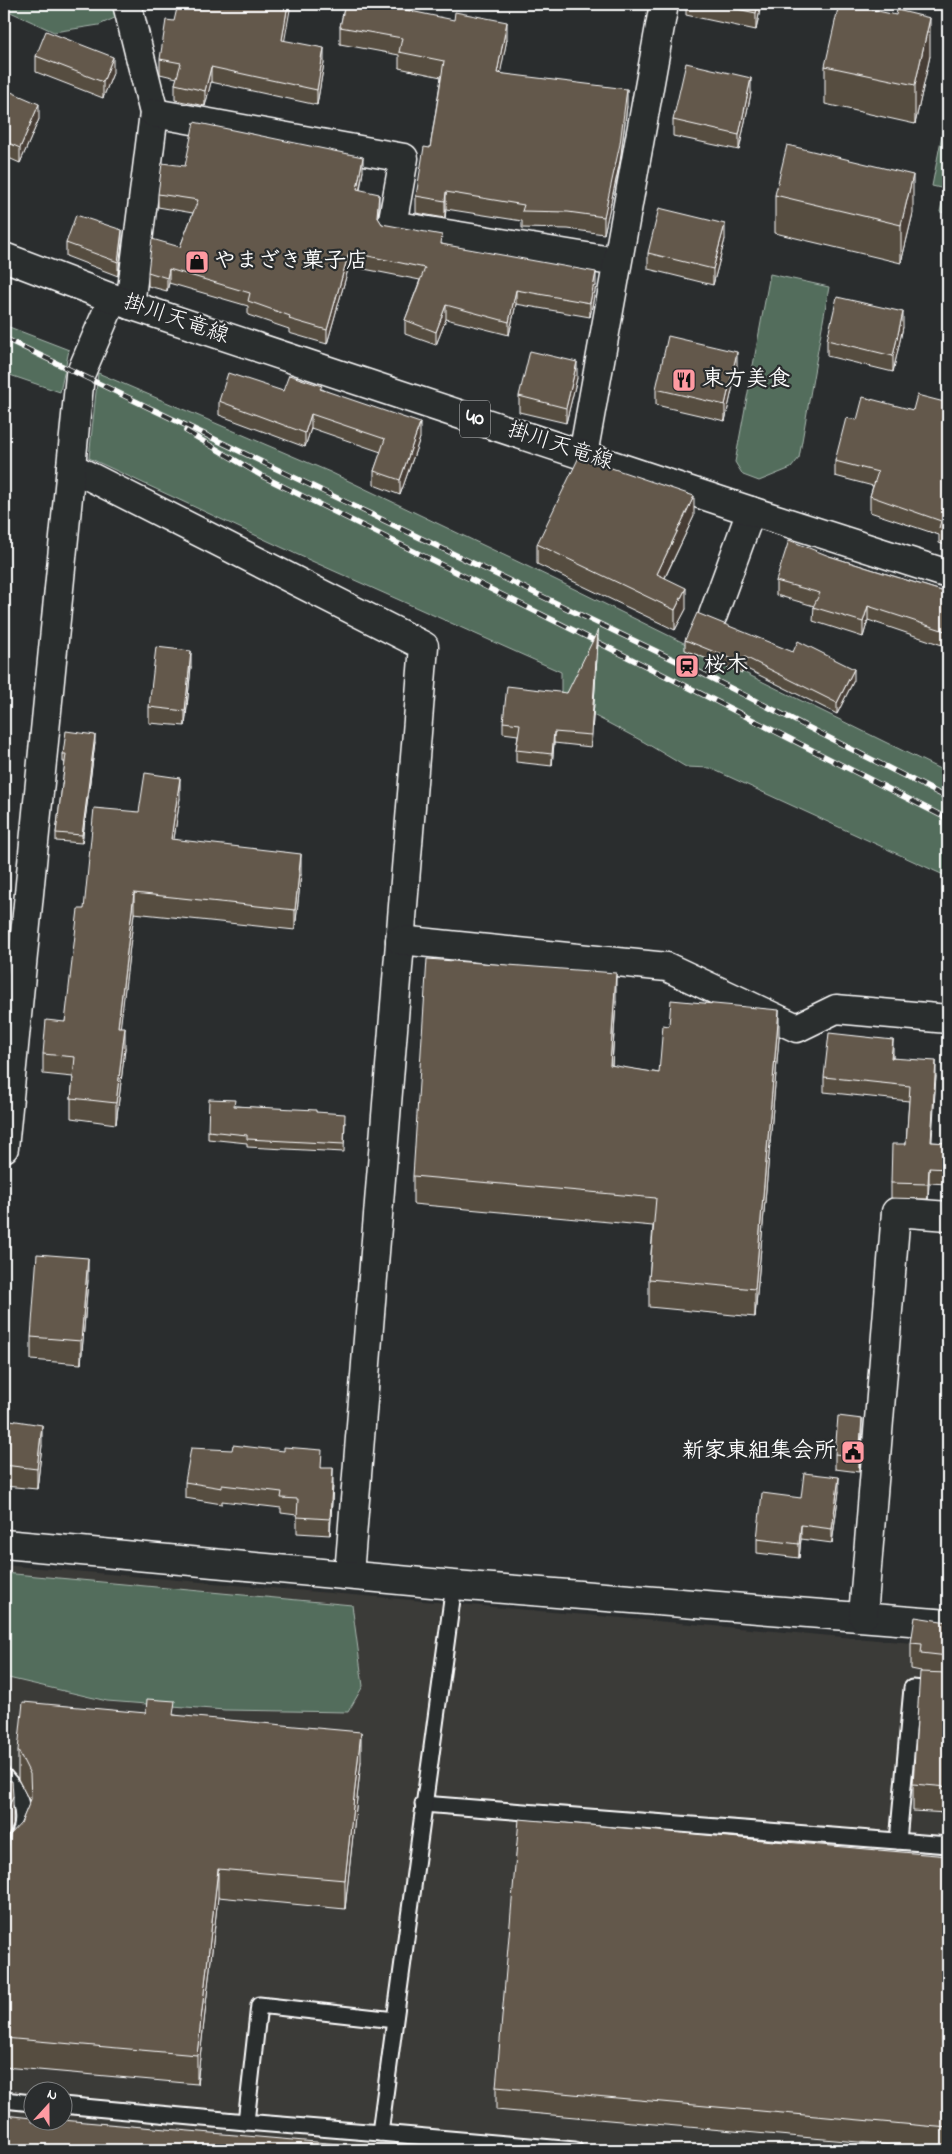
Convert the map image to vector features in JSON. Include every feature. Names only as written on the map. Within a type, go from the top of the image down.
[{"type":"street","points":[[4,1148],[80,375],[122,302],[154,113],[127,4]]},
{"type":"street","points":[[583,455],[664,4]]},
{"type":"street","points":[[154,113],[404,158],[392,225],[617,262]]},
{"type":"street","name":"掛川天竜線","points":[[4,257],[122,302],[751,511],[948,574]]},
{"type":"street","points":[[71,467],[424,646],[350,1574]]},
{"type":"street","points":[[713,615],[751,511]]},
{"type":"street","points":[[400,940],[668,968],[797,1028],[836,1009],[948,1019]]},
{"type":"street","points":[[863,1616],[896,1212],[948,1216]]},
{"type":"street","points":[[4,1544],[350,1574],[454,1585],[948,1624]]},
{"type":"lane","points":[[380,2132],[454,1585]]},
{"type":"lane","points":[[898,1841],[912,1688],[948,1691]]},
{"type":"lane","points":[[4,1776],[15,1788],[22,1804],[24,1819],[20,1835],[12,1849],[4,1856]]},
{"type":"lane","points":[[423,1804],[948,1845]]},
{"type":"lane","points":[[246,2122],[259,2005],[394,2020]]},
{"type":"lane","points":[[4,2100],[22,2102]]},
{"type":"lane","points":[[72,2106],[576,2150]]},
{"type":"shaded area","points":[[4,1565],[948,1646],[948,2150],[4,2150]]},
{"type":"green space","points":[[4,4],[146,4],[99,25],[54,32],[4,9]]},
{"type":"green space","points":[[948,104],[948,213],[940,212],[945,189],[932,186]]},
{"type":"green space","points":[[770,274],[829,287],[799,458],[791,468],[759,481],[743,475],[735,462]]},
{"type":"green space","points":[[4,325],[69,350],[60,392],[4,373]]},
{"type":"green space","points":[[98,373],[330,472],[556,580],[948,773],[948,877],[710,768],[686,767],[644,742],[561,698],[561,672],[296,554],[89,458]]},
{"type":"green space","points":[[4,1573],[352,1605],[363,1686],[348,1712],[225,1710],[107,1701],[4,1677]]},
{"type":"building","points":[[178,4],[288,4],[282,40],[324,48],[317,90],[211,67],[205,91],[175,84],[181,63],[160,59],[166,20],[174,21]]},
{"type":"building","points":[[345,4],[402,4],[401,9],[454,20],[455,12],[507,22],[497,73],[627,89],[620,144],[604,217],[568,212],[522,211],[524,205],[446,192],[445,201],[416,196],[424,147],[430,148],[444,61],[399,52],[402,38],[340,27]]},
{"type":"building","points":[[713,4],[758,4],[756,13]]},
{"type":"building","points":[[839,4],[896,15],[897,10],[930,18],[915,85],[825,66]]},
{"type":"building","points":[[46,31],[113,57],[103,82],[36,56]]},
{"type":"building","points":[[686,63],[751,78],[739,135],[673,120]]},
{"type":"building","points":[[4,89],[39,104],[20,148],[4,141]]},
{"type":"building","points":[[194,122],[363,157],[357,189],[379,194],[377,216],[382,224],[442,235],[441,244],[596,272],[590,303],[516,290],[509,322],[446,305],[436,332],[405,320],[425,268],[349,252],[327,330],[289,319],[290,316],[248,301],[250,293],[169,269],[167,278],[148,272],[152,239],[180,247],[198,200],[158,194],[162,163],[185,166]]},
{"type":"building","points":[[787,145],[913,175],[901,225],[775,195]]},
{"type":"building","points":[[659,208],[725,224],[713,269],[648,253]]},
{"type":"building","points":[[76,215],[122,230],[118,262],[66,243]]},
{"type":"building","points":[[837,297],[903,312],[893,356],[827,340]]},
{"type":"building","points":[[668,336],[737,352],[725,405],[656,389]]},
{"type":"building","points":[[530,351],[577,362],[566,408],[519,396]]},
{"type":"building","points":[[228,373],[283,391],[289,375],[322,386],[320,389],[420,423],[400,480],[374,471],[385,439],[311,414],[305,433],[219,401]]},
{"type":"building","points":[[917,395],[948,403],[948,531],[939,528],[941,521],[870,496],[878,472],[835,461],[846,418],[857,420],[863,397],[913,410]]},
{"type":"building","points":[[579,457],[694,496],[657,574],[686,588],[675,610],[537,544]]},
{"type":"building","points":[[789,540],[829,556],[948,593],[948,632],[868,606],[863,622],[813,607],[820,593],[776,581]]},
{"type":"building","points":[[697,613],[793,652],[798,641],[854,669],[837,703],[745,657],[742,663],[685,640]]},
{"type":"building","points":[[598,630],[591,735],[554,732],[552,754],[516,750],[520,724],[503,722],[507,686],[567,693]]},
{"type":"building","points":[[156,647],[191,651],[185,711],[149,707]]},
{"type":"building","points":[[66,731],[95,735],[82,835],[56,833],[66,754],[63,754]]},
{"type":"building","points":[[145,773],[180,778],[171,839],[301,854],[295,910],[134,893],[118,1027],[125,1027],[116,1103],[71,1098],[75,1057],[43,1054],[46,1020],[65,1022],[78,909],[84,909],[94,808],[139,812]]},
{"type":"building","points":[[427,959],[616,973],[610,1065],[659,1073],[663,1025],[669,1026],[671,1000],[779,1010],[755,1289],[649,1279],[656,1198],[413,1176]]},
{"type":"building","points":[[829,1033],[893,1040],[891,1058],[936,1061],[931,1142],[948,1143],[948,1169],[929,1168],[928,1184],[891,1183],[892,1144],[906,1144],[910,1086],[824,1077]]},
{"type":"building","points":[[209,1099],[235,1100],[234,1106],[316,1110],[316,1112],[345,1114],[344,1144],[247,1139],[247,1135],[208,1131]]},
{"type":"building","points":[[37,1254],[88,1258],[81,1341],[31,1337]]},
{"type":"building","points":[[838,1416],[862,1419],[859,1457],[835,1454]]},
{"type":"building","points":[[4,1419],[42,1425],[37,1469],[4,1465]]},
{"type":"building","points":[[233,1445],[284,1451],[284,1447],[322,1450],[321,1468],[333,1468],[330,1519],[297,1517],[298,1499],[281,1498],[282,1492],[222,1485],[222,1488],[185,1482],[191,1448],[232,1450]]},
{"type":"building","points":[[804,1473],[839,1477],[832,1529],[801,1525],[799,1544],[757,1539],[762,1493],[801,1498]]},
{"type":"building","points":[[915,1617],[948,1622],[948,1656],[921,1653],[922,1644],[911,1643]]},
{"type":"building","points":[[920,1672],[948,1673],[948,1787],[913,1784]]},
{"type":"building","points":[[147,1699],[175,1701],[173,1715],[361,1732],[345,1880],[218,1869],[197,2055],[4,2038],[4,1884],[10,1835],[21,1823],[31,1799],[30,1774],[18,1750],[23,1702],[146,1713]]},
{"type":"building","points":[[4,1780],[12,1781],[13,1796],[9,1806],[4,1806]]},
{"type":"building","points":[[519,1819],[948,1856],[948,2128],[496,2087]]},
{"type":"building","points":[[4,2115],[22,2117],[22,2132],[72,2132],[72,2121],[408,2150],[4,2150]]},
{"type":"railway","points":[[4,338],[687,666],[948,798]]},
{"type":"railway","points":[[186,431],[262,476],[680,683],[948,819]]},
{"type":"place","name":"やまざき菓子店","points":[[197,262]]},
{"type":"place","name":"東方美食","points":[[684,380]]},
{"type":"place","name":"桜木","points":[[687,666]]},
{"type":"place","name":"新家東組集会所","points":[[853,1452]]}]
